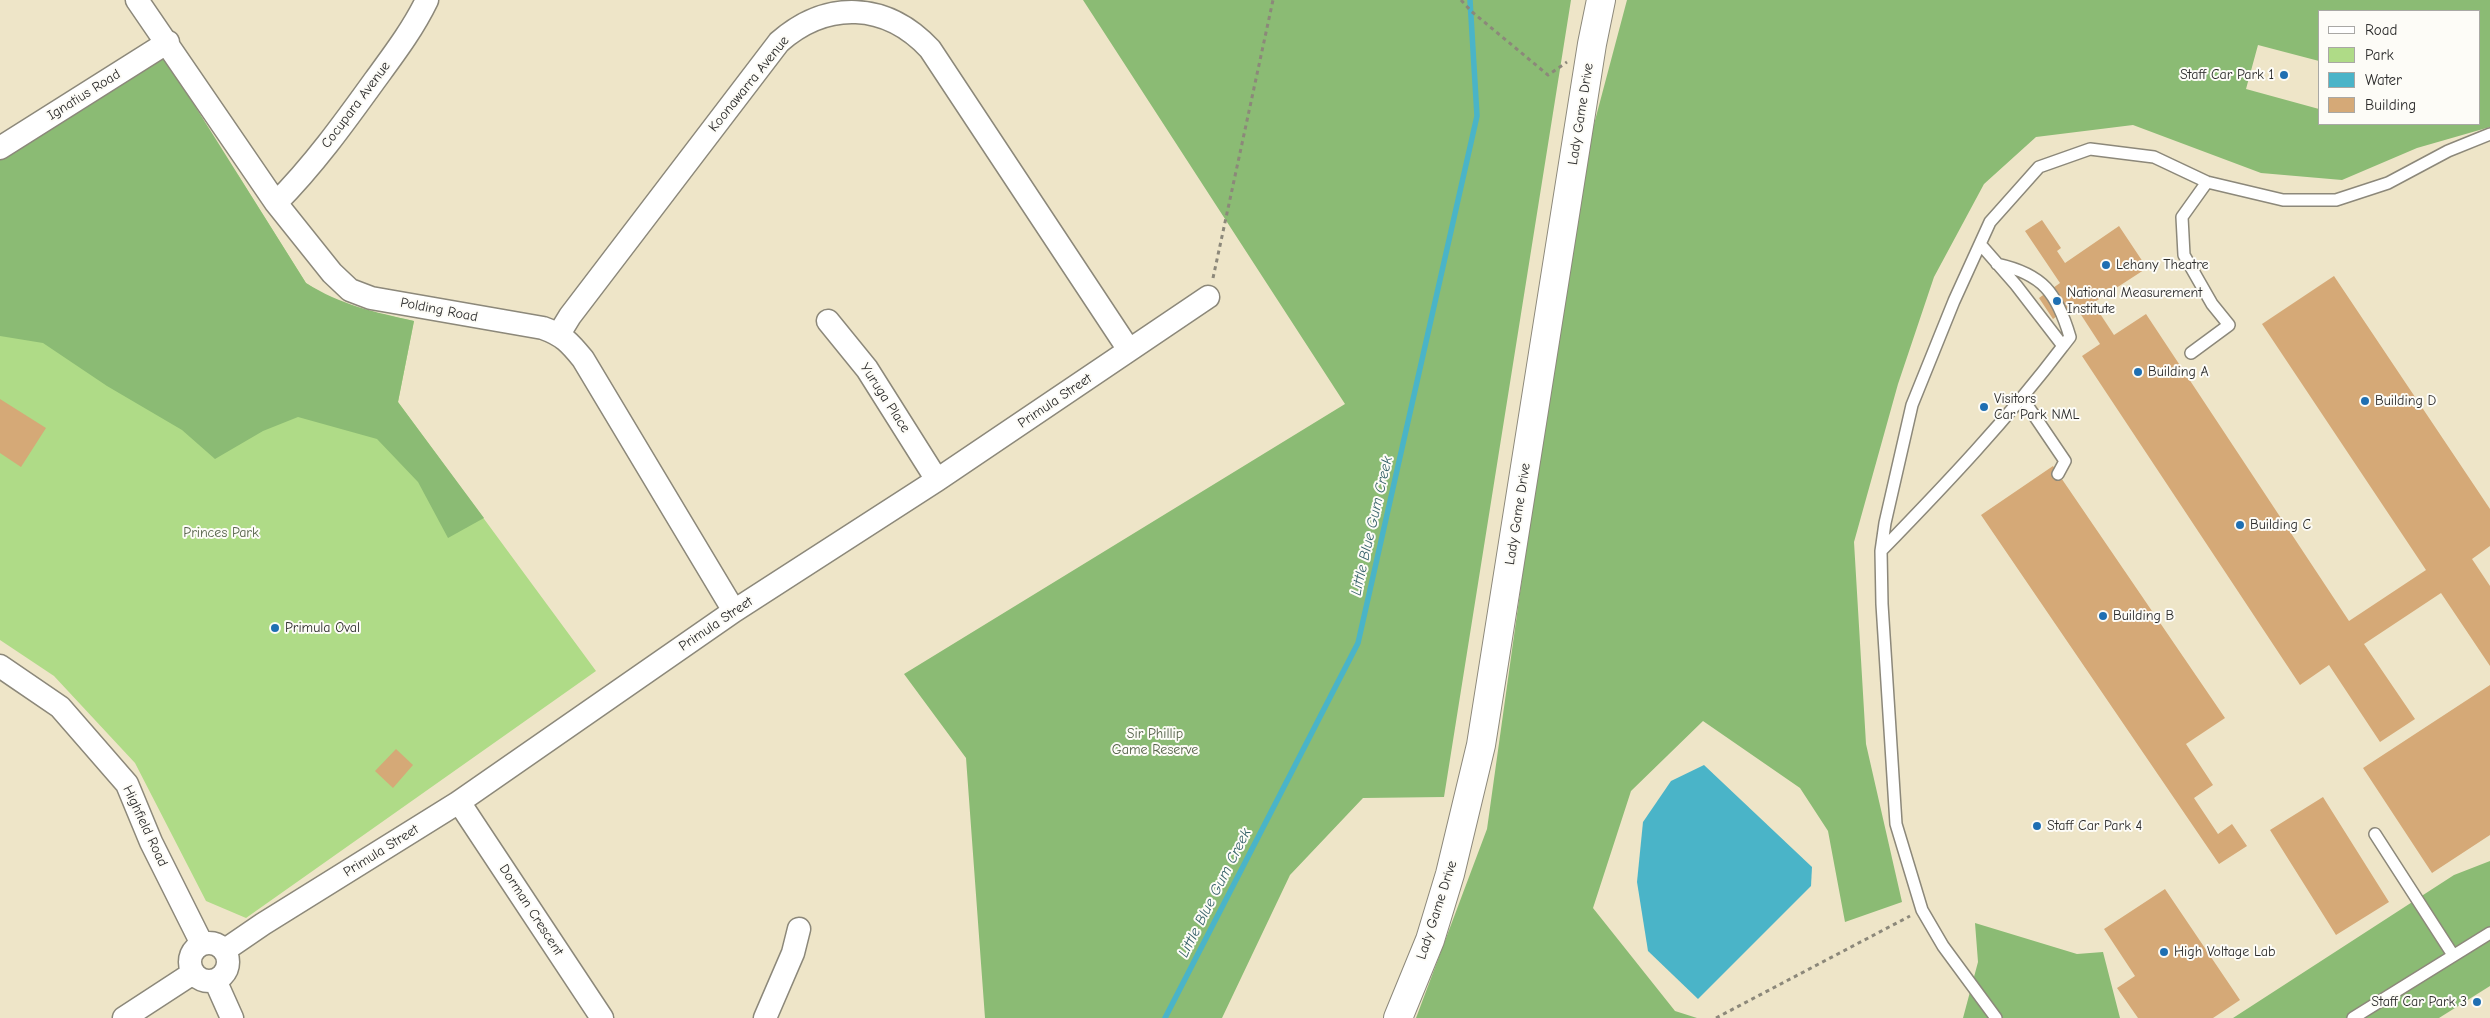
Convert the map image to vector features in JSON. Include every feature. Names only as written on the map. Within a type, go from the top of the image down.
[{"type":"main road","name":"Lady Game Drive","points":[[1398,1018],[1430,940],[1447,883],[1481,745],[1592,44],[1601,0]]},
{"type":"street","name":"Polding Road","points":[[137,0],[168,42],[276,203],[332,273],[350,290],[371,298],[543,328],[559,334],[583,359],[734,611]]},
{"type":"street","name":"Cocupara Avenue","points":[[276,203],[308,167],[362,99],[400,46],[427,0]]},
{"type":"street","name":"Koonawarra Avenue","points":[[559,334],[576,308],[779,42],[791,32],[819,17],[834,13],[858,11],[879,14],[893,19],[918,36],[930,49],[1129,350]]},
{"type":"street","name":"Ignatius Road","points":[[0,148],[168,42]]},
{"type":"street","name":"Primula Street","points":[[225,950],[263,924],[459,802],[734,611],[937,480],[1208,297]]},
{"type":"street","name":"Yuruga Place","points":[[828,321],[867,369],[937,480]]},
{"type":"street","name":"Highfield Road","points":[[0,666],[60,707],[127,784],[151,842],[202,944]]},
{"type":"street","name":"Dorman Crescent","points":[[459,802],[602,1018]]},
{"type":"street","points":[[765,1018],[793,953],[799,929]]},
{"type":"street","points":[[214,943],[225,950],[228,966],[224,974],[215,980],[205,981],[193,973],[189,963],[190,956],[196,947],[202,944],[214,943]]},
{"type":"street","points":[[124,1018],[193,973]]},
{"type":"street","points":[[215,980],[232,1018]]},
{"type":"lane","points":[[1996,1018],[1948,954],[1922,910],[1896,824],[1882,604],[1881,551],[1885,524],[1912,405],[1954,301],[1990,222],[2039,167],[2090,149],[2154,157],[2207,182],[2283,200],[2336,200],[2388,183],[2448,150],[2490,134]]},
{"type":"lane","points":[[2191,353],[2229,325],[2212,304],[2184,255],[2182,217],[2207,182]]},
{"type":"lane","points":[[1981,245],[2063,346]]},
{"type":"lane","points":[[1881,551],[2024,399],[2070,337],[2064,317],[2049,291],[2041,282],[2020,269],[1998,264]]},
{"type":"lane","points":[[2024,399],[2065,461],[2058,474]]},
{"type":"lane","points":[[2375,834],[2453,956]]},
{"type":"lane","points":[[2353,1018],[2490,933]]},
{"type":"path","points":[[1208,297],[1274,0]]},
{"type":"path","points":[[1461,0],[1471,11],[1548,75],[1592,44]]},
{"type":"path","points":[[1716,1018],[1922,910]]},
{"type":"green space","name":"Sir Phillip Game Reserve","points":[[1083,0],[1571,0],[1444,797],[1363,798],[1290,875],[1222,1018],[985,1018],[966,758],[904,674],[1345,404]]},
{"type":"green space","points":[[1627,0],[2490,0],[2490,127],[2417,148],[2342,180],[2261,173],[2133,125],[2036,137],[1984,184],[1934,277],[1898,384],[1854,542],[1866,744],[1902,902],[1845,922],[1828,831],[1800,788],[1703,721],[1631,791],[1593,908],[1675,1011],[1697,1018],[1416,1018],[1487,829],[1576,192]]},
{"type":"green space","points":[[163,55],[306,283],[345,302],[371,311],[414,321],[398,402],[484,518],[448,538],[418,482],[377,439],[298,417],[263,431],[215,459],[182,430],[107,386],[43,343],[0,336],[0,159]]},
{"type":"green space","name":"Princes Park","points":[[0,159],[238,175],[306,283],[326,296],[359,309],[414,321],[398,402],[596,671],[246,918],[206,901],[135,763],[54,676],[0,640]]},
{"type":"green space","points":[[2490,861],[2490,986],[2439,1018],[2233,1018],[2454,875]]},
{"type":"green space","points":[[1975,923],[2077,954],[2103,952],[2120,1018],[1963,1018],[1978,962]]},
{"type":"water","points":[[1704,765],[1812,867],[1811,886],[1698,999],[1648,951],[1637,882],[1643,822],[1671,781]]},
{"type":"building","points":[[2042,220],[2061,248],[2057,251],[2065,263],[2119,226],[2147,268],[2093,303],[2114,335],[2146,314],[2349,621],[2426,570],[2262,324],[2334,276],[2490,509],[2490,546],[2472,559],[2490,586],[2490,666],[2441,593],[2364,644],[2415,719],[2380,742],[2329,665],[2300,685],[2082,356],[2100,344],[2074,304],[2053,319],[2039,298],[2060,283],[2025,231]]},
{"type":"building","points":[[0,399],[46,428],[21,467],[0,453]]},
{"type":"building","name":"Building B","points":[[2053,466],[2225,718],[2186,744],[2213,785],[2194,798],[2218,834],[2232,824],[2247,846],[2219,864],[1981,515]]},
{"type":"building","points":[[2490,685],[2490,835],[2432,873],[2363,768]]},
{"type":"building","points":[[396,749],[413,765],[393,788],[375,771]]},
{"type":"building","points":[[2323,797],[2389,902],[2336,935],[2270,830]]},
{"type":"building","name":"High Voltage Lab","points":[[2165,889],[2240,1000],[2213,1018],[2138,1018],[2117,988],[2135,976],[2104,929]]},
{"type":"waterway","name":"Little Blue Gum Creek","points":[[1165,1018],[1358,643],[1477,116],[1470,0]]},
{"type":"place","name":"Staff Car Park 1","points":[[2284,75]]},
{"type":"place","name":"Lehany Theatre","points":[[2106,265]]},
{"type":"place","name":"National Measurement Institute","points":[[2057,301]]},
{"type":"place","name":"Building A","points":[[2138,372]]},
{"type":"place","name":"Building D","points":[[2365,401]]},
{"type":"place","name":"Visitors Car Park NML","points":[[1984,407]]},
{"type":"place","name":"Building C","points":[[2240,525]]},
{"type":"place","name":"Building B","points":[[2103,616]]},
{"type":"place","name":"Primula Oval","points":[[275,628]]},
{"type":"place","name":"Staff Car Park 4","points":[[2037,826]]},
{"type":"place","name":"High Voltage Lab","points":[[2164,952]]},
{"type":"place","name":"Staff Car Park 3","points":[[2477,1002]]}]
